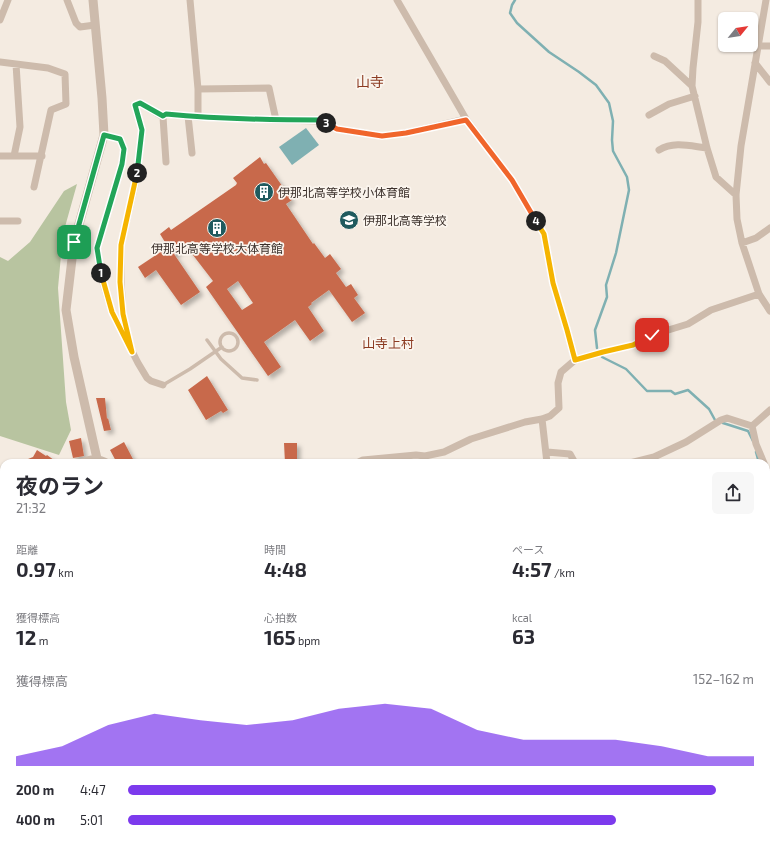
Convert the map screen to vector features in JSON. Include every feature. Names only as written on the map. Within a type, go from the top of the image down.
[{"type":"street","points":[[0,20],[8,0]]},
{"type":"street","points":[[67,0],[76,23],[80,27],[95,25]]},
{"type":"street","points":[[93,0],[104,135],[74,242],[66,310],[74,357],[98,459]]},
{"type":"street","points":[[190,0],[198,89],[198,117]]},
{"type":"street","points":[[397,0],[466,120],[512,180],[544,234],[553,283],[575,360]]},
{"type":"street","points":[[698,0],[698,22],[692,86],[707,148],[716,177],[736,196]]},
{"type":"street","points":[[766,0],[758,46],[770,46]]},
{"type":"street","points":[[757,52],[742,146],[736,196],[737,219],[742,242],[760,294],[770,311]]},
{"type":"street","points":[[654,56],[665,61],[692,86]]},
{"type":"street","points":[[0,62],[48,68],[64,74],[66,104],[51,110],[34,187]]},
{"type":"street","points":[[755,63],[770,82]]},
{"type":"street","points":[[14,156],[20,127],[16,64]]},
{"type":"street","points":[[198,89],[269,88],[276,120]]},
{"type":"street","points":[[649,114],[669,104],[695,96]]},
{"type":"street","points":[[132,352],[123,314],[120,282],[121,245],[136,180],[142,130],[135,105],[140,103],[163,116],[166,114],[198,117],[276,120],[323,120],[337,129],[382,136],[406,133],[466,120]]},
{"type":"street","points":[[163,116],[166,162]]},
{"type":"street","points":[[188,116],[192,153]]},
{"type":"street","points":[[104,135],[120,139],[124,149],[122,164],[97,248],[101,276],[112,312],[132,352],[147,378],[155,384],[163,386]]},
{"type":"street","points":[[659,150],[665,146],[676,144],[707,148]]},
{"type":"street","points":[[0,156],[42,156]]},
{"type":"street","points":[[0,221],[18,221]]},
{"type":"street","points":[[742,242],[756,238],[770,228]]},
{"type":"street","points":[[427,459],[471,440],[526,422],[550,416],[559,408],[558,383],[561,372],[575,360],[633,345],[652,335],[688,324],[711,310],[760,294]]},
{"type":"street","points":[[752,426],[770,410]]},
{"type":"street","points":[[657,459],[721,420],[727,418],[752,426]]},
{"type":"street","points":[[542,419],[547,459]]},
{"type":"street","points":[[752,426],[756,444],[762,459]]},
{"type":"street","points":[[547,452],[570,454],[573,459]]},
{"type":"street","points":[[374,459],[416,455],[423,459]]},
{"type":"lane","points":[[225,334],[236,336],[237,345],[234,349],[226,350],[222,347],[221,339],[225,334]]},
{"type":"lane","points":[[207,340],[231,369],[242,378],[257,380]]},
{"type":"lane","points":[[163,386],[222,347]]},
{"type":"green space","points":[[77,184],[63,234],[58,288],[66,402],[71,430],[59,455],[0,436],[0,257],[8,261],[30,242],[64,191]]},
{"type":"water","points":[[306,128],[319,145],[292,165],[279,147]]},
{"type":"building","points":[[260,157],[264,164],[266,163],[292,200],[286,204],[313,244],[314,243],[325,258],[330,254],[341,269],[336,273],[346,287],[351,284],[358,295],[354,298],[365,313],[352,322],[329,290],[311,303],[312,304],[308,307],[324,331],[310,341],[295,320],[264,342],[281,367],[268,376],[206,287],[213,281],[186,246],[174,254],[200,292],[181,305],[156,270],[145,278],[138,267],[168,247],[160,234],[169,227],[171,230],[236,185],[237,183],[233,178]],"holes":[[[238,281],[253,303],[242,310],[227,289]]]},
{"type":"building","points":[[207,376],[228,410],[223,413],[221,411],[206,420],[188,390]]},
{"type":"building","points":[[96,398],[105,398],[107,419],[108,418],[111,430],[104,431]]},
{"type":"building","points":[[81,438],[84,456],[73,458],[69,441]]},
{"type":"building","points":[[124,442],[133,459],[115,459],[110,450]]},
{"type":"building","points":[[284,443],[297,443],[297,459],[285,459]]},
{"type":"building","points":[[37,450],[52,459],[28,459],[33,457]]},
{"type":"waterway","points":[[515,0],[510,13],[517,23],[549,52],[596,85],[609,103],[613,121],[613,151],[627,177],[629,190],[616,253],[606,285],[607,297],[595,330],[597,348]]},
{"type":"waterway","points":[[602,357],[626,369],[647,391],[671,391],[675,394],[688,390],[709,409],[715,420]]},
{"type":"waterway","points":[[723,423],[748,431],[753,441]]},
{"type":"waterway","points":[[756,452],[758,459]]},
{"type":"place","name":"伊那北高等学校小体育館","points":[[264,192]]},
{"type":"place","name":"伊那北高等学校","points":[[349,220]]},
{"type":"place","name":"伊那北高等学校大体育館","points":[[217,228]]},
{"type":"district","name":"山寺","points":[[370,81]]},
{"type":"district","name":"山寺上村","points":[[388,343]]},
{"type":"route","points":[[74,242],[104,135],[120,139],[124,149],[122,164],[97,248],[101,276],[112,312],[132,352],[123,314],[120,282],[121,245],[136,180],[142,130],[135,105],[140,103],[163,116],[166,114],[198,117],[276,120],[323,120],[337,129],[382,136],[406,133],[466,120],[512,180],[544,234],[553,283],[575,360],[633,345],[652,335]]}]
